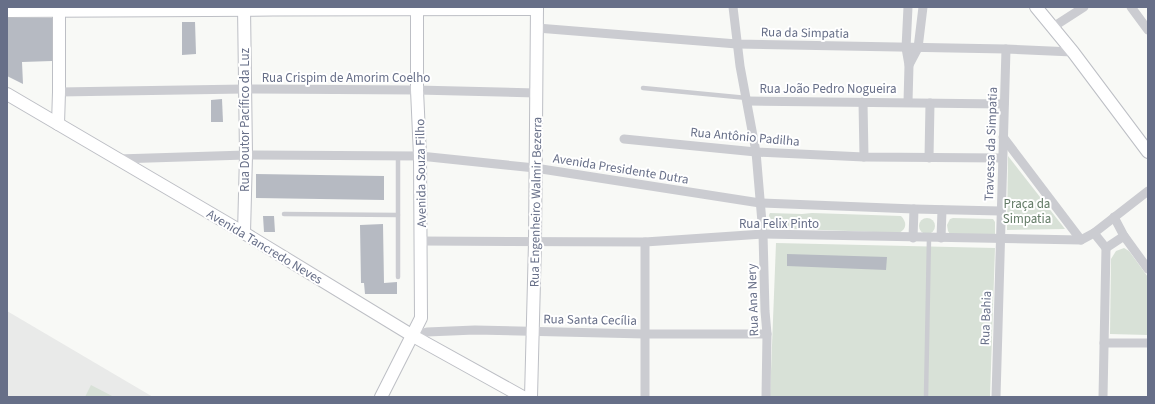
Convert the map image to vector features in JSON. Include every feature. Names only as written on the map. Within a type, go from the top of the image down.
[{"type":"main road","points":[[1036,7],[1073,52],[1148,152]]},
{"type":"main road","name":"Avenida Souza Filho","points":[[381,397],[421,318],[417,8]]},
{"type":"main road","points":[[7,11],[59,9],[537,8]]},
{"type":"main road","name":"Rua Engenheiro Walmir Bezerra","points":[[531,397],[535,242],[537,8]]},
{"type":"main road","points":[[58,124],[59,9]]},
{"type":"main road","name":"Rua Doutor Pacífico da Luz","points":[[244,9],[246,155],[244,233]]},
{"type":"main road","name":"Avenida Tancredo Neves","points":[[7,94],[244,233],[413,336],[523,397]]},
{"type":"street","name":"Rua Ana Nery","points":[[733,7],[737,44],[756,152],[763,234],[767,334],[766,397]]},
{"type":"street","name":"Rua João Pedro Nogueira","points":[[908,7],[906,48],[909,65],[908,102]]},
{"type":"street","points":[[918,48],[923,7]]},
{"type":"street","points":[[1053,27],[1084,7]]},
{"type":"street","points":[[1131,7],[1148,30]]},
{"type":"street","name":"Rua da Simpatia","points":[[536,28],[737,44],[1006,49],[1073,52]]},
{"type":"street","name":"Rua João Pedro Nogueira","points":[[909,65],[918,48]]},
{"type":"street","name":"Travessa da Simpatia","points":[[1001,240],[1000,211],[1006,49]]},
{"type":"street","name":"Rua Crispim de Amorim Coelho","points":[[59,92],[417,90],[536,93]]},
{"type":"street","name":"Rua João Pedro Nogueira","points":[[747,99],[1004,104]]},
{"type":"street","points":[[863,102],[864,157]]},
{"type":"street","points":[[929,158],[930,103]]},
{"type":"street","points":[[1003,137],[1081,240]]},
{"type":"street","name":"Rua Antônio Padilha","points":[[624,138],[756,152],[864,157],[1002,158]]},
{"type":"street","name":"Avenida Presidente Dutra","points":[[118,159],[246,155],[420,156],[535,168],[760,203],[1000,211]]},
{"type":"street","name":"Rua Felix Pinto","points":[[421,240],[645,242],[763,234],[1001,240],[1081,240],[1094,233],[1148,191]]},
{"type":"street","points":[[913,238],[914,209]]},
{"type":"street","points":[[941,238],[942,210]]},
{"type":"street","points":[[1114,217],[1124,236],[1148,269]]},
{"type":"street","points":[[1094,233],[1106,248],[1103,397]]},
{"type":"street","points":[[1106,248],[1124,236]]},
{"type":"street","name":"Rua Bahia","points":[[996,397],[1001,240]]},
{"type":"street","points":[[645,242],[645,397]]},
{"type":"street","name":"Rua Santa Cecília","points":[[413,336],[427,332],[467,330],[645,334],[767,334]]},
{"type":"street","points":[[1104,343],[1148,342]]},
{"type":"lane","points":[[643,88],[747,99]]},
{"type":"lane","points":[[398,156],[398,277]]},
{"type":"lane","points":[[284,214],[398,215]]},
{"type":"lane","points":[[926,397],[929,238]]},
{"type":"shaded area","points":[[7,311],[153,397],[7,397]]},
{"type":"green space","name":"Praça da Simpatia","points":[[1008,156],[1065,229],[1007,230]]},
{"type":"green space","points":[[770,213],[901,216],[905,223],[905,227],[904,230],[899,233],[772,228],[769,215]]},
{"type":"green space","points":[[927,218],[933,220],[935,226],[933,232],[927,234],[921,232],[919,226],[921,220]]},
{"type":"green space","points":[[950,219],[993,219],[995,222],[995,234],[950,234],[947,225]]},
{"type":"green space","points":[[776,243],[995,248],[990,397],[770,397]]},
{"type":"green space","points":[[1124,248],[1129,251],[1148,277],[1148,335],[1110,334],[1111,259],[1116,251]]},
{"type":"green space","points":[[91,385],[114,397],[85,397]]},
{"type":"building","points":[[7,18],[52,18],[52,61],[22,62],[23,84],[7,76]]},
{"type":"building","points":[[182,22],[195,22],[196,54],[182,55]]},
{"type":"building","points":[[222,99],[223,122],[211,122],[211,100]]},
{"type":"building","points":[[256,174],[384,176],[384,200],[256,198]]},
{"type":"building","points":[[263,216],[274,216],[275,232],[264,232]]},
{"type":"building","points":[[383,224],[384,283],[397,282],[397,294],[365,294],[364,283],[361,283],[360,225]]},
{"type":"building","points":[[787,254],[887,257],[886,270],[787,266]]}]
